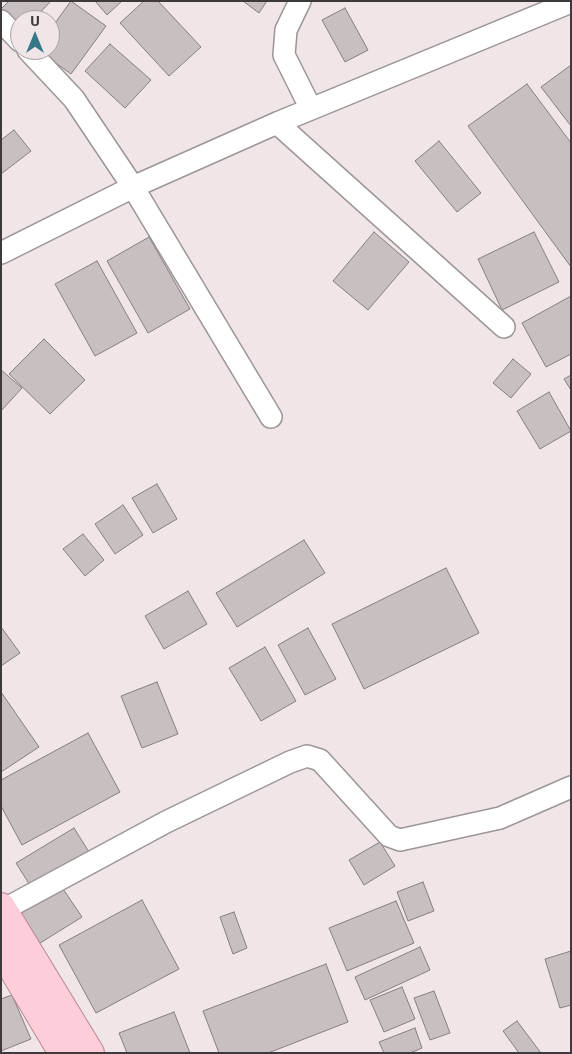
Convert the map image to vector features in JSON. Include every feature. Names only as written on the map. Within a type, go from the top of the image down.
[{"type":"main road","points":[[2,909],[90,1053]]},
{"type":"main road","points":[[1,949],[64,1053]]},
{"type":"street","points":[[300,1],[286,30],[284,54],[312,109]]},
{"type":"street","points":[[1,253],[133,187],[277,123],[571,2]]},
{"type":"street","points":[[1,22],[10,31]]},
{"type":"street","points":[[37,60],[74,99],[133,187],[271,417]]},
{"type":"street","points":[[277,123],[504,327]]},
{"type":"street","points":[[2,909],[166,822],[290,762],[308,756],[320,760],[389,836],[400,840],[500,818],[571,787]]},
{"type":"building","points":[[9,1],[51,1],[42,10],[10,10],[10,21],[1,12],[1,9]]},
{"type":"building","points":[[71,1],[106,26],[71,74],[52,60],[60,60],[60,16]]},
{"type":"building","points":[[95,1],[122,1],[107,15]]},
{"type":"building","points":[[144,1],[158,1],[201,47],[169,76],[120,23]]},
{"type":"building","points":[[243,1],[267,1],[259,13]]},
{"type":"building","points":[[345,8],[368,50],[345,62],[322,20]]},
{"type":"building","points":[[110,44],[151,80],[125,108],[85,71]]},
{"type":"building","points":[[571,65],[571,126],[541,87]]},
{"type":"building","points":[[527,84],[571,143],[571,267],[468,126]]},
{"type":"building","points":[[14,130],[31,151],[1,174],[1,140]]},
{"type":"building","points":[[439,141],[481,193],[457,212],[415,161]]},
{"type":"building","points":[[374,232],[409,262],[368,310],[333,281]]},
{"type":"building","points":[[534,232],[559,282],[502,310],[478,259]]},
{"type":"building","points":[[149,237],[190,309],[148,333],[107,261]]},
{"type":"building","points":[[97,261],[137,333],[95,356],[55,284]]},
{"type":"building","points":[[571,296],[571,354],[546,367],[522,323]]},
{"type":"building","points":[[44,339],[85,380],[50,414],[9,374]]},
{"type":"building","points":[[513,359],[531,374],[511,398],[493,383]]},
{"type":"building","points":[[1,370],[22,388],[1,411]]},
{"type":"building","points":[[571,375],[571,390],[564,379]]},
{"type":"building","points":[[549,392],[571,431],[540,449],[517,411]]},
{"type":"building","points":[[157,484],[177,519],[153,533],[132,498]]},
{"type":"building","points":[[123,505],[143,535],[115,554],[95,524]]},
{"type":"building","points":[[83,534],[104,560],[85,576],[63,549]]},
{"type":"building","points":[[304,540],[325,573],[237,627],[216,593]]},
{"type":"building","points":[[446,568],[479,633],[364,689],[332,624]]},
{"type":"building","points":[[188,591],[207,624],[164,649],[145,616]]},
{"type":"building","points":[[1,627],[20,653],[1,666]]},
{"type":"building","points":[[308,628],[336,679],[305,695],[278,645]]},
{"type":"building","points":[[265,647],[296,701],[261,721],[229,668]]},
{"type":"building","points":[[157,682],[178,734],[142,748],[121,696]]},
{"type":"building","points":[[1,692],[39,747],[1,772]]},
{"type":"building","points":[[88,733],[120,792],[22,845],[1,806],[1,780]]},
{"type":"building","points":[[74,828],[89,852],[31,887],[16,863]]},
{"type":"building","points":[[380,842],[395,866],[364,885],[349,860]]},
{"type":"building","points":[[423,882],[434,911],[408,921],[397,892]]},
{"type":"building","points":[[59,883],[82,917],[37,945],[15,912]]},
{"type":"building","points":[[142,900],[179,969],[96,1013],[59,945]]},
{"type":"building","points":[[396,901],[414,943],[347,971],[329,928]]},
{"type":"building","points":[[234,912],[247,948],[233,954],[220,917]]},
{"type":"building","points":[[420,947],[430,970],[365,1000],[355,977]]},
{"type":"building","points":[[571,951],[571,1005],[560,1008],[545,959]]},
{"type":"building","points":[[326,964],[348,1022],[268,1053],[219,1053],[203,1011]]},
{"type":"building","points":[[402,987],[415,1019],[384,1032],[370,1000]]},
{"type":"building","points":[[434,991],[450,1033],[430,1040],[414,998]]},
{"type":"building","points":[[12,995],[31,1039],[1,1051],[1,999]]},
{"type":"building","points":[[174,1012],[190,1053],[127,1053],[119,1033]]},
{"type":"building","points":[[517,1021],[541,1053],[519,1053],[503,1031]]},
{"type":"building","points":[[415,1028],[422,1048],[410,1053],[384,1053],[379,1042]]}]
